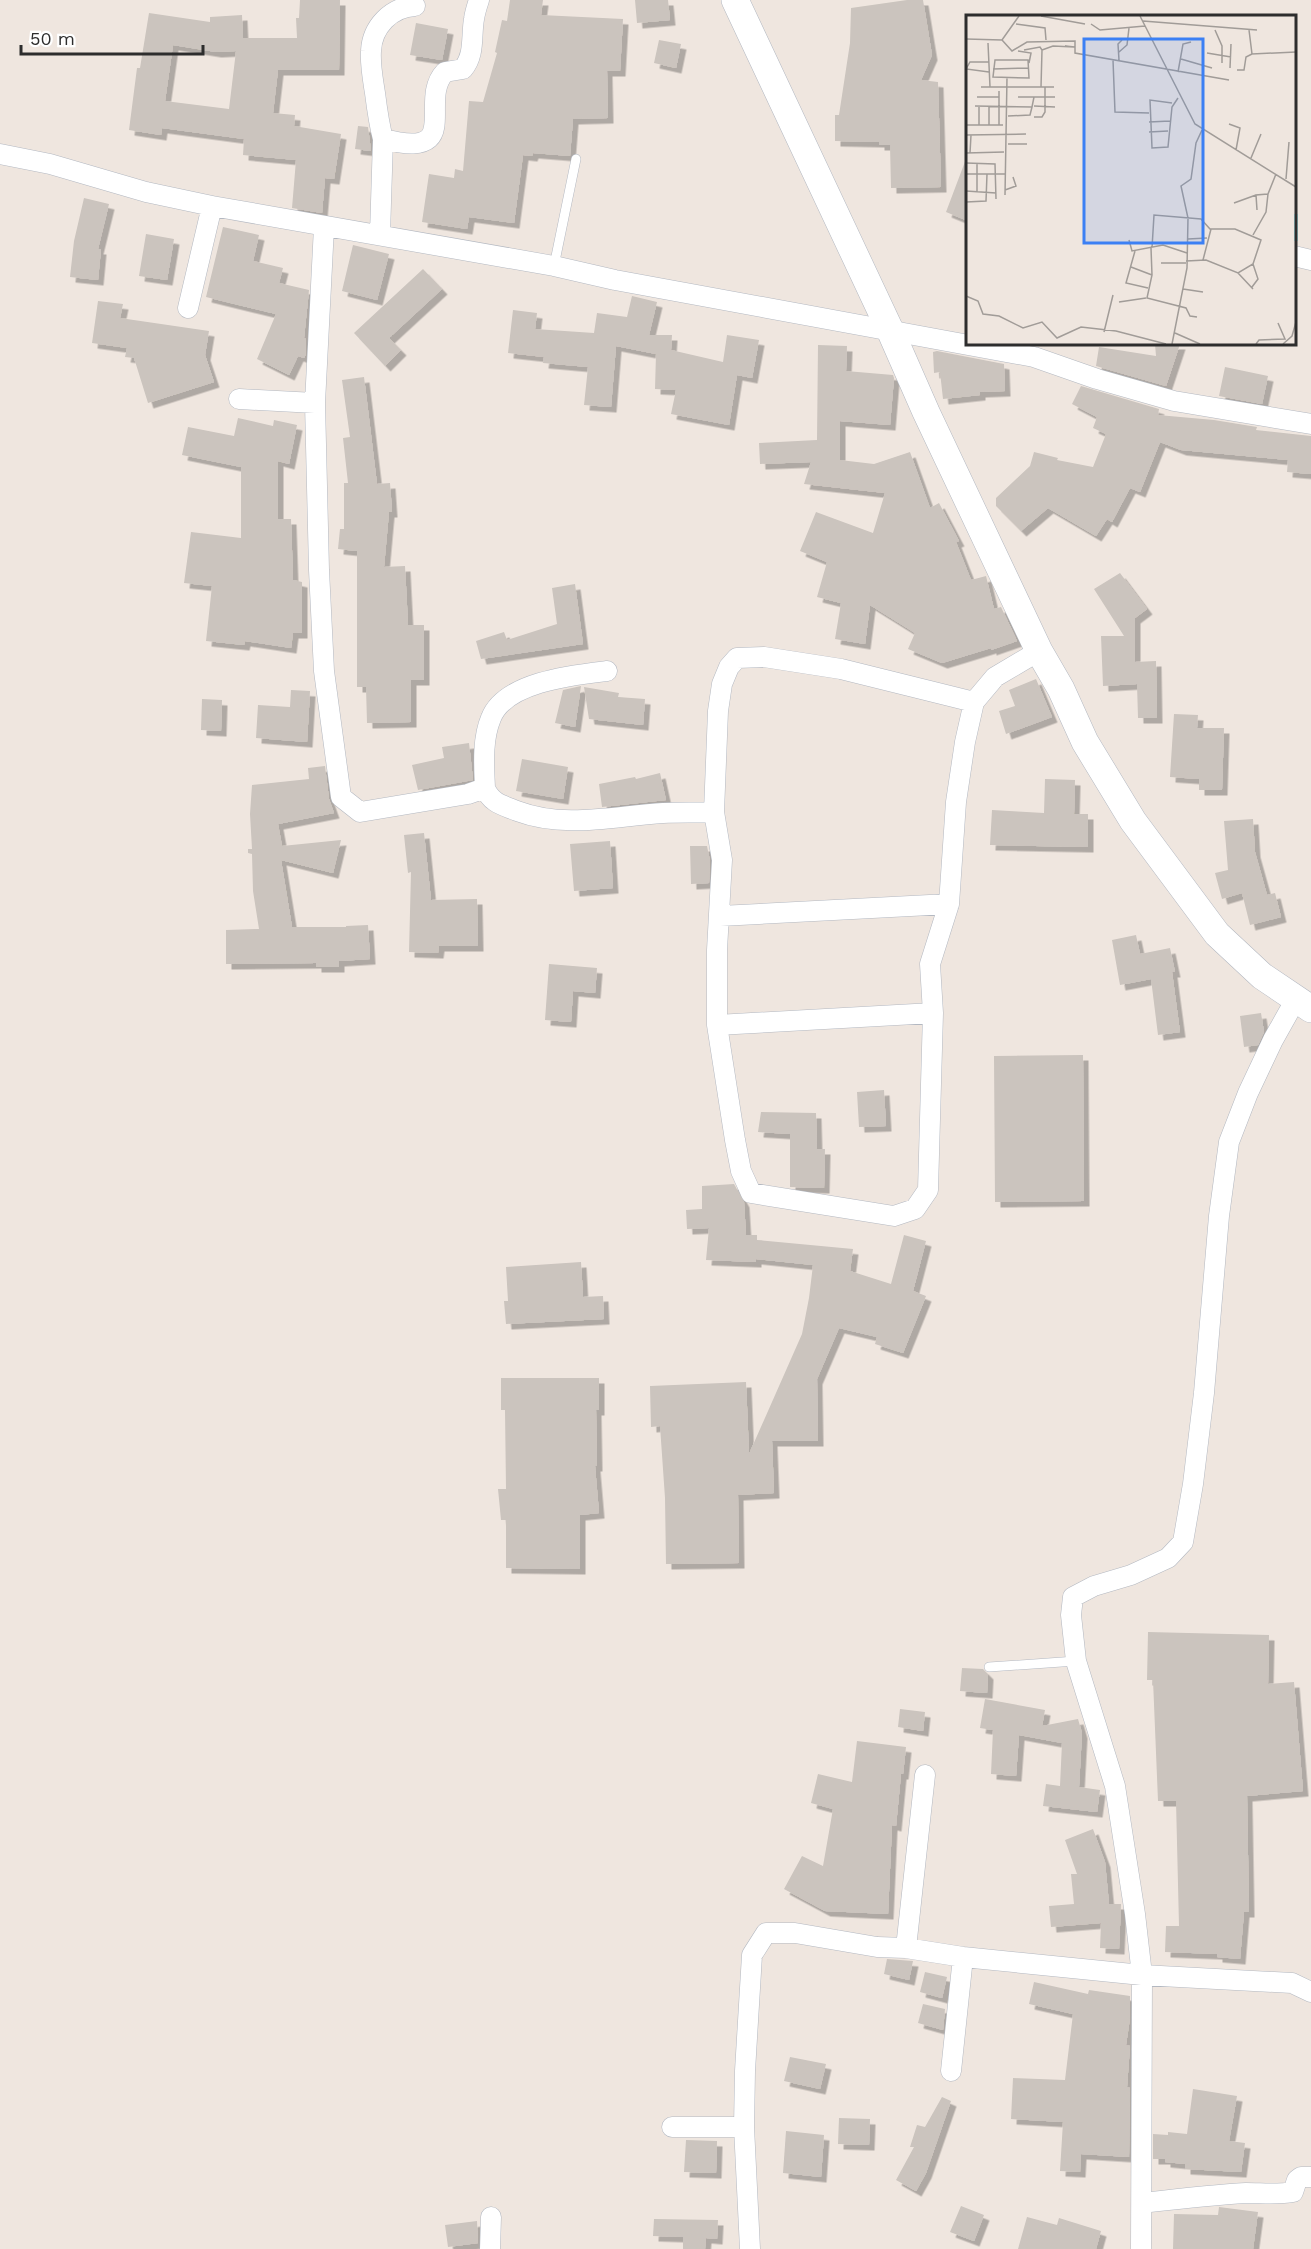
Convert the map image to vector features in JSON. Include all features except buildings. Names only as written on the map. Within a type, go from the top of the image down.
[{"type":"street","points":[[383,139],[403,144],[420,144],[428,139],[434,130],[436,84],[445,72],[463,69],[468,63],[474,18],[479,0]]},
{"type":"street","points":[[735,0],[1039,651],[1061,689],[1086,742],[1164,866],[1217,934],[1262,976],[1303,1004],[1248,1093],[1229,1142],[1219,1216],[1205,1382],[1193,1484],[1183,1542],[1168,1558],[1131,1575],[1094,1586],[1073,1598],[1071,1615],[1076,1661],[1115,1786],[1142,1975],[1141,2249]]},
{"type":"street","points":[[380,234],[383,139],[379,125],[370,52],[379,26],[387,16],[400,8],[415,6]]},
{"type":"street","points":[[0,154],[51,164],[146,192],[212,206],[324,227],[380,234],[890,330],[966,340]]},
{"type":"street","points":[[188,308],[212,206]]},
{"type":"street","points":[[324,227],[315,403],[319,570],[324,670],[341,797],[360,812],[468,794],[485,788]]},
{"type":"street","points":[[1296,256],[1311,260]]},
{"type":"street","points":[[999,345],[1035,350],[1097,379],[1174,402],[1311,424]]},
{"type":"street","points":[[239,399],[315,403]]},
{"type":"street","points":[[974,702],[841,669],[764,657],[737,658],[729,667],[722,684],[718,711],[714,813],[722,860],[717,950],[717,1025],[741,1171],[751,1193],[894,1216],[915,1209],[928,1190],[933,1013],[930,964],[949,904],[956,802],[965,742],[974,702],[995,677],[1039,651]]},
{"type":"street","points":[[607,671],[564,676],[520,691],[504,701],[491,717],[488,730],[484,766],[485,788],[489,798],[534,818],[567,821],[601,821],[663,813],[714,813]]},
{"type":"street","points":[[720,916],[949,904]]},
{"type":"street","points":[[717,1025],[933,1013]]},
{"type":"street","points":[[906,1948],[925,1775]]},
{"type":"street","points":[[750,2249],[744,2127],[745,2071],[752,1955],[766,1933],[795,1933],[867,1946],[906,1948],[963,1957],[1142,1975],[1292,1983],[1311,1992]]},
{"type":"street","points":[[951,2071],[963,1957]]},
{"type":"street","points":[[672,2127],[744,2127]]},
{"type":"street","points":[[1142,2203],[1199,2196],[1283,2194],[1293,2192],[1297,2180],[1301,2177],[1311,2177]]},
{"type":"street","points":[[490,2249],[491,2217]]},
{"type":"lane","points":[[554,266],[576,159]]},
{"type":"lane","points":[[989,1667],[1076,1661]]}]
